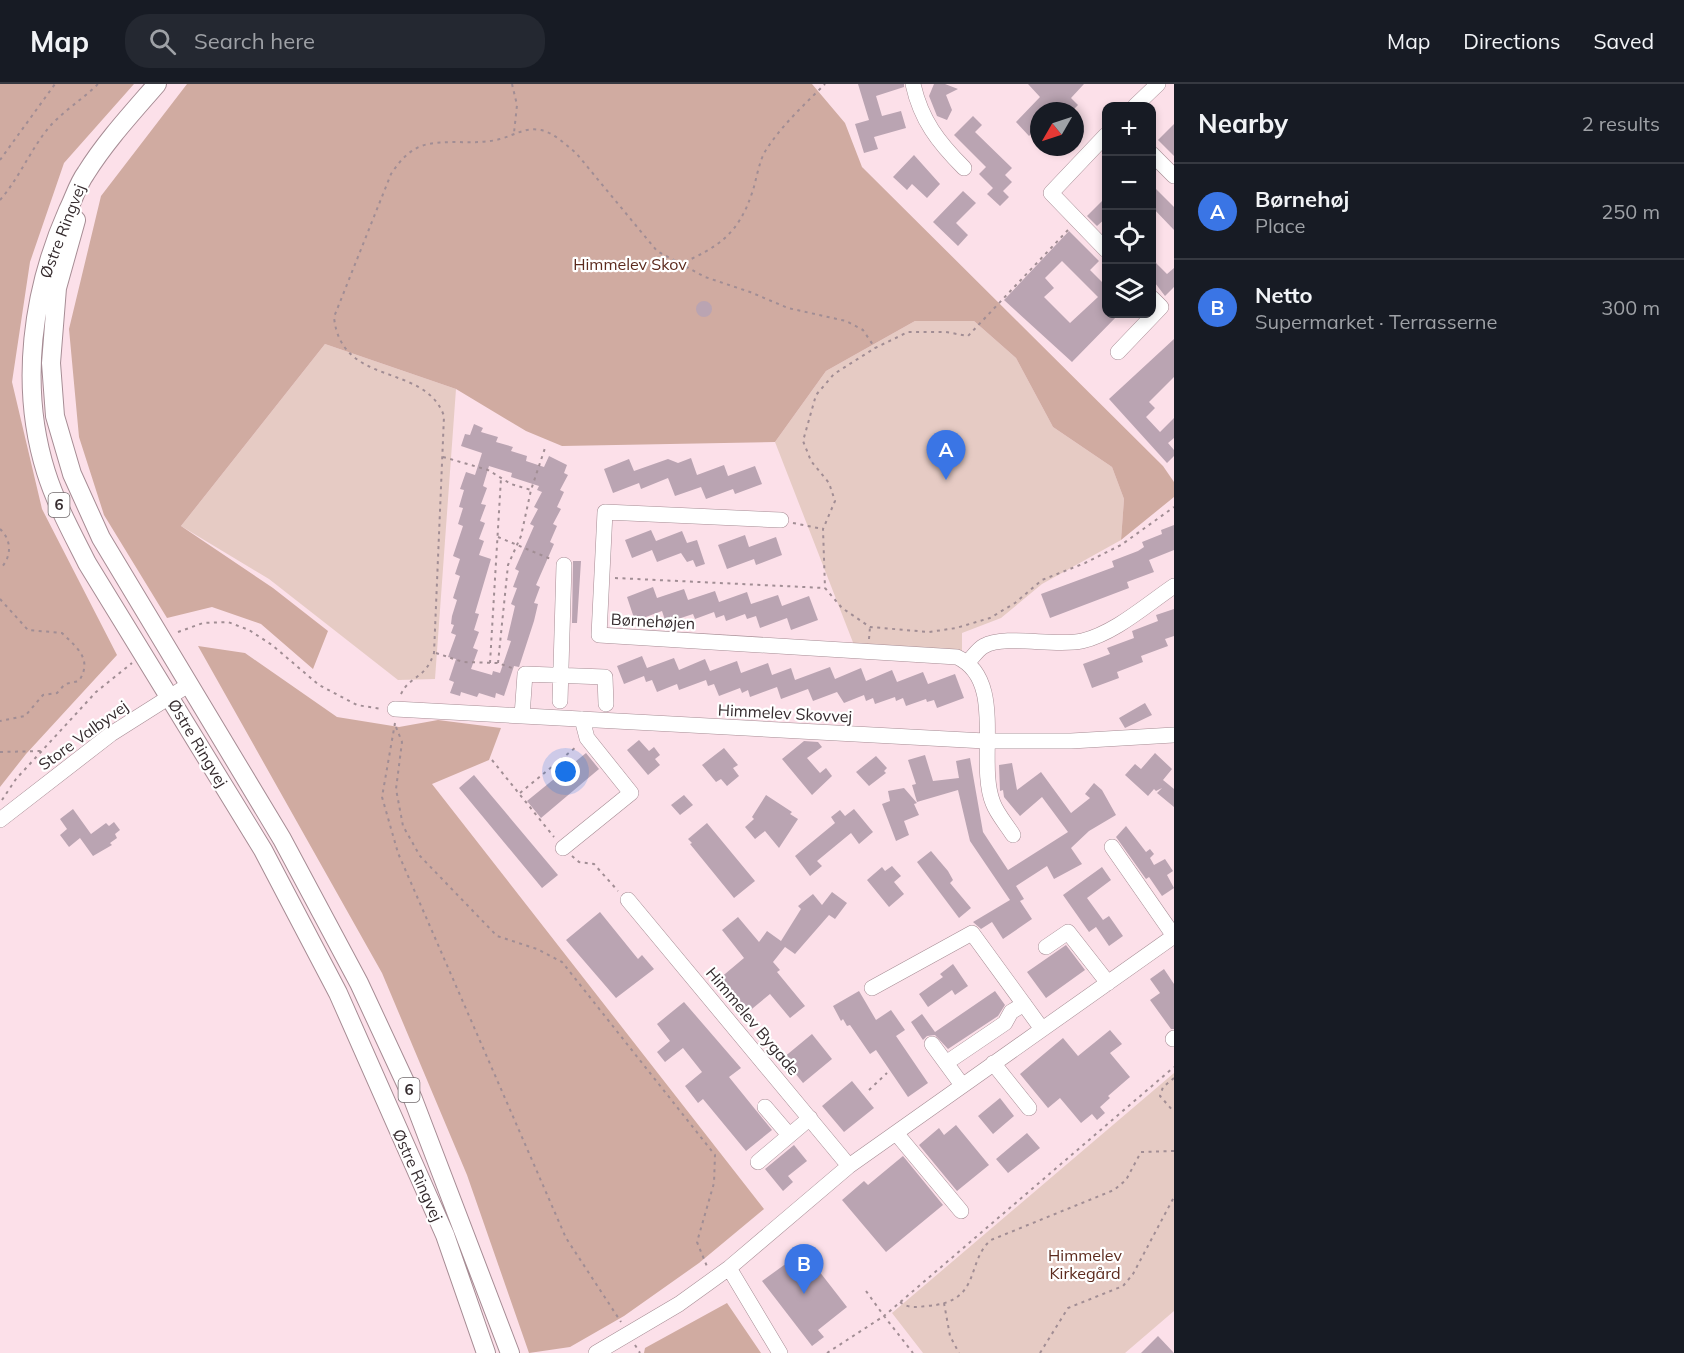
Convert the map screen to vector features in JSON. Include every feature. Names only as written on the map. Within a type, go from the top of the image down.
[{"type":"main road","name":"Østre Ringvej","points":[[156,84],[118,129],[85,174],[58,232],[44,274],[34,324],[32,374],[35,424],[46,471],[63,515],[87,563],[263,850],[338,993],[445,1235],[486,1353]]},
{"type":"main road","name":"Østre Ringvej","points":[[118,129],[94,177],[70,235],[57,288],[51,363],[56,416],[72,474],[101,538],[282,839],[359,983],[413,1099],[510,1353]]},
{"type":"street","points":[[913,84],[923,119],[936,140],[964,168]]},
{"type":"street","points":[[1139,102],[1158,84]]},
{"type":"street","points":[[1102,140],[1051,193],[1102,245]]},
{"type":"street","points":[[1154,156],[1174,176]]},
{"type":"street","points":[[1118,352],[1150,318]]},
{"type":"street","name":"Børnehøjen","points":[[781,520],[605,512],[599,636],[957,657],[968,662]]},
{"type":"street","points":[[560,701],[564,565]]},
{"type":"street","points":[[1013,835],[992,803],[985,741],[988,710],[975,672],[968,662],[984,646],[999,642],[1060,644],[1082,641],[1106,632],[1174,586]]},
{"type":"street","points":[[522,716],[525,674],[605,677],[606,704]]},
{"type":"street","name":"Store Valbyvej","points":[[0,820],[111,734],[190,684]]},
{"type":"street","name":"Himmelev Skovvej","points":[[395,716],[522,716],[985,741],[1071,741],[1174,735]]},
{"type":"street","points":[[563,848],[631,793],[587,738],[582,719]]},
{"type":"street","points":[[596,1353],[679,1304],[729,1268],[849,1166],[1174,936],[1112,847]]},
{"type":"street","name":"Himmelev Bygade","points":[[628,900],[849,1166]]},
{"type":"street","points":[[1046,947],[1068,932],[1108,983]]},
{"type":"street","points":[[872,987],[972,933],[1042,1029]]},
{"type":"street","points":[[946,1063],[1005,1023],[1011,1012],[1024,1004]]},
{"type":"street","points":[[932,1044],[962,1085]]},
{"type":"street","points":[[993,1063],[1029,1107]]},
{"type":"street","points":[[765,1107],[789,1135]]},
{"type":"street","points":[[758,1161],[810,1118]]},
{"type":"street","points":[[896,1133],[961,1211]]},
{"type":"street","points":[[729,1268],[780,1353]]},
{"type":"path","points":[[0,160],[55,84]]},
{"type":"path","points":[[0,200],[18,177],[29,153],[49,128],[98,84]]},
{"type":"path","points":[[512,84],[517,105],[514,134]]},
{"type":"path","points":[[678,265],[709,251],[734,232],[749,202],[764,152],[787,122],[825,84]]},
{"type":"path","points":[[640,1353],[566,1238],[399,853],[382,797],[395,716],[406,684],[421,676],[429,667],[434,653],[444,416],[439,401],[426,390],[374,370],[343,348],[336,335],[334,317],[391,174],[400,161],[423,146],[478,143],[527,129],[543,130],[560,139],[576,153],[657,251],[678,265],[788,308],[846,321],[863,330],[875,348]]},
{"type":"path","points":[[1078,220],[968,336],[946,332],[908,332],[875,348],[834,374],[816,395],[803,441],[810,461],[830,483],[835,501],[823,529],[825,588],[842,608],[870,627],[929,632],[956,628],[990,618],[1015,603],[1042,580],[1085,563],[1121,545],[1174,507]]},
{"type":"path","points":[[498,663],[508,565],[517,545],[531,490],[545,448]]},
{"type":"path","points":[[442,457],[488,470],[531,490]]},
{"type":"path","points":[[490,663],[501,478]]},
{"type":"path","points":[[781,520],[823,529]]},
{"type":"path","points":[[0,529],[10,542],[9,553],[0,569]]},
{"type":"path","points":[[498,537],[564,565]]},
{"type":"path","points":[[602,577],[825,588]]},
{"type":"path","points":[[0,599],[28,630],[62,633],[84,656],[86,663],[79,681],[65,684],[57,693],[44,695],[26,716],[0,721]]},
{"type":"path","points":[[178,632],[203,623],[228,622],[249,630],[272,645],[328,690],[357,705],[395,716]]},
{"type":"path","points":[[434,653],[463,662],[498,663],[525,674]]},
{"type":"path","points":[[0,802],[41,751],[96,692],[132,663]]},
{"type":"path","points":[[395,716],[402,742],[396,789],[403,826],[420,856],[497,936],[537,949],[562,962],[715,1155],[714,1183],[697,1242],[712,1279]]},
{"type":"path","points":[[519,794],[587,738]]},
{"type":"path","points":[[0,752],[41,751]]},
{"type":"path","points":[[492,760],[563,848],[579,862],[594,864],[612,885]]},
{"type":"path","points":[[827,1353],[884,1316],[1174,1067]]},
{"type":"path","points":[[869,1090],[887,1073]]},
{"type":"path","points":[[1174,1078],[1163,1087],[1160,1096],[1174,1112]]},
{"type":"path","points":[[900,1302],[909,1307],[944,1303],[959,1295],[968,1286],[985,1245],[991,1240],[1114,1190],[1126,1180],[1141,1152],[1174,1150]]},
{"type":"path","points":[[1040,1353],[1068,1308],[1123,1286],[1133,1274],[1174,1197]]},
{"type":"path","points":[[866,1291],[913,1353]]},
{"type":"path","points":[[944,1303],[950,1336],[959,1353]]},
{"type":"green space","points":[[0,84],[134,84],[64,163],[30,262],[12,382],[42,509],[117,655],[26,754],[0,787]]},
{"type":"green space","name":"Himmelev Skov","points":[[187,84],[812,84],[845,123],[862,167],[1163,466],[1174,482],[1174,497],[1121,540],[1124,499],[1112,467],[1053,427],[1016,358],[974,321],[915,321],[826,371],[775,442],[562,446],[526,431],[456,389],[325,344],[181,526],[273,588],[328,631],[313,669],[261,624],[212,607],[167,618],[104,515],[79,437],[69,329],[101,196]]},
{"type":"green space","points":[[915,321],[974,321],[1016,358],[1053,427],[1112,467],[1124,499],[1121,540],[1042,584],[1001,618],[962,633],[962,651],[854,645],[775,442],[826,371]]},
{"type":"green space","points":[[325,344],[456,389],[435,679],[398,680],[269,579],[181,526]]},
{"type":"green space","points":[[198,646],[245,653],[337,717],[399,727],[438,720],[501,728],[489,760],[432,784],[764,1209],[699,1263],[624,1316],[570,1347],[529,1353],[467,1175],[382,973]]},
{"type":"green space","name":"Himmelev Kirkegård","points":[[1174,1073],[1174,1311],[1125,1353],[923,1353],[892,1313]]},
{"type":"green space","points":[[727,1303],[761,1353],[644,1353],[645,1348]]},
{"type":"building","points":[[858,84],[904,84],[904,87],[876,96],[882,116],[901,111],[906,128],[874,137],[878,149],[864,153],[855,124],[869,120]]},
{"type":"building","points":[[934,84],[945,84],[958,89],[946,95],[952,110],[947,120],[937,116],[929,96]]},
{"type":"building","points":[[1028,84],[1084,84],[1071,98],[1075,102],[1035,102],[1040,97]]},
{"type":"building","points":[[1030,107],[1029,136],[1016,122]]},
{"type":"building","points":[[973,116],[982,125],[975,132],[1012,168],[1005,175],[1012,182],[1003,191],[1009,197],[1000,206],[987,194],[993,188],[979,174],[986,167],[954,135]]},
{"type":"building","points":[[1174,124],[1174,156],[1158,140]]},
{"type":"building","points":[[914,155],[940,184],[927,198],[912,184],[907,190],[893,177]]},
{"type":"building","points":[[1156,189],[1174,207],[1174,230],[1156,211]]},
{"type":"building","points":[[963,191],[976,203],[956,223],[968,235],[958,246],[933,222]]},
{"type":"building","points":[[1102,201],[1102,222],[1097,226],[1087,216]]},
{"type":"building","points":[[1069,231],[1099,261],[1090,270],[1102,282],[1102,318],[1115,318],[1072,362],[1004,300]],"holes":[[[1062,261],[1098,297],[1070,323],[1044,297],[1054,288],[1045,278]]]},
{"type":"building","points":[[1156,263],[1167,274],[1174,268],[1174,287],[1165,296],[1156,284]]},
{"type":"building","points":[[701,301],[707,301],[712,309],[710,315],[701,317],[696,312],[696,306]]},
{"type":"building","points":[[1174,339],[1174,377],[1149,402],[1155,408],[1146,417],[1160,432],[1174,418],[1174,438],[1168,443],[1174,450],[1174,456],[1167,463],[1109,399]]},
{"type":"building","points":[[474,424],[483,428],[481,432],[498,437],[496,442],[513,447],[511,451],[527,456],[526,461],[544,467],[549,456],[567,465],[564,473],[568,475],[560,490],[564,492],[557,507],[561,509],[553,524],[557,526],[550,542],[554,544],[536,585],[540,587],[534,603],[538,604],[519,667],[514,666],[504,696],[496,693],[495,698],[479,693],[477,697],[461,692],[460,696],[450,693],[454,682],[449,680],[456,659],[448,657],[456,635],[451,633],[454,625],[451,624],[452,616],[457,600],[453,598],[460,576],[455,574],[460,559],[453,556],[463,526],[458,524],[463,508],[459,507],[464,490],[460,489],[466,472],[475,475],[482,453],[461,446],[465,434],[470,435]],"holes":[[[489,466],[512,473],[511,477],[539,486],[537,490],[542,492],[534,507],[538,509],[530,524],[534,526],[515,569],[519,571],[513,587],[517,588],[511,604],[515,606],[507,640],[511,641],[500,673],[493,671],[492,675],[471,669],[478,650],[473,648],[479,632],[474,630],[479,614],[475,613],[491,559],[479,555],[484,541],[479,539],[485,523],[480,521],[486,505],[481,504],[487,488],[483,486]]]},
{"type":"building","points":[[691,458],[697,475],[724,465],[728,476],[755,466],[762,484],[735,494],[733,489],[706,499],[701,487],[675,496],[668,478],[641,489],[639,483],[613,493],[604,469],[629,459],[634,471],[668,459],[678,463]]},
{"type":"building","points":[[1174,525],[1174,550],[1149,560],[1154,572],[1127,582],[1129,588],[1050,618],[1041,594],[1114,567],[1112,561],[1138,551],[1144,547],[1142,542],[1162,534],[1161,530]]},
{"type":"building","points":[[651,530],[656,541],[682,531],[687,543],[697,540],[705,564],[696,567],[693,560],[687,562],[681,553],[657,562],[652,550],[632,558],[625,540]]},
{"type":"building","points":[[745,535],[749,547],[776,537],[782,555],[756,565],[754,559],[727,569],[718,545]]},
{"type":"building","points":[[573,561],[581,561],[577,623],[572,623]]},
{"type":"building","points":[[653,587],[657,598],[684,589],[688,600],[715,591],[719,602],[747,592],[751,604],[778,595],[782,606],[809,596],[818,620],[791,630],[787,618],[760,628],[756,616],[747,619],[745,614],[726,621],[724,615],[716,618],[714,612],[695,619],[693,614],[666,623],[662,611],[635,621],[627,597]]},
{"type":"building","points":[[1174,609],[1174,636],[1165,639],[1168,646],[1141,656],[1143,662],[1117,672],[1119,678],[1092,688],[1083,664],[1110,654],[1107,648],[1134,638],[1132,631],[1158,621],[1156,615]]},
{"type":"building","points":[[642,656],[647,668],[674,658],[679,670],[705,659],[710,671],[737,661],[741,673],[768,663],[772,675],[791,668],[795,680],[830,667],[835,679],[861,668],[866,681],[892,670],[897,682],[923,672],[928,684],[955,674],[964,698],[937,708],[934,700],[927,702],[926,699],[906,706],[903,698],[896,701],[895,697],[875,704],[873,698],[866,701],[864,695],[844,703],[837,692],[813,701],[808,689],[781,699],[777,687],[750,697],[748,690],[742,693],[740,688],[719,696],[714,684],[708,686],[706,680],[679,690],[677,684],[657,692],[652,680],[646,682],[644,676],[624,684],[617,666]]},
{"type":"building","points":[[1145,703],[1152,715],[1125,728],[1119,718]]},
{"type":"building","points":[[639,740],[649,751],[654,747],[660,755],[655,759],[660,765],[648,775],[627,750]]},
{"type":"building","points":[[804,741],[818,742],[822,747],[807,758],[820,773],[826,768],[832,776],[812,795],[782,759]]},
{"type":"building","points":[[724,748],[738,765],[733,768],[739,776],[727,786],[721,779],[716,782],[702,765]]},
{"type":"building","points":[[586,753],[599,769],[541,818],[527,801]]},
{"type":"building","points":[[1155,753],[1172,769],[1163,780],[1174,789],[1174,807],[1157,793],[1162,788],[1156,791],[1154,789],[1148,796],[1125,775],[1135,764],[1141,769]]},
{"type":"building","points":[[925,755],[933,781],[959,778],[956,761],[970,758],[983,832],[1008,870],[1068,832],[1042,797],[1020,816],[1004,797],[1003,790],[1000,791],[999,765],[1012,763],[1017,790],[1041,772],[1071,813],[1090,798],[1085,794],[1094,783],[1102,790],[1116,815],[1089,831],[1071,848],[1082,864],[1054,879],[1047,866],[1016,886],[1024,899],[1020,901],[1032,919],[1003,939],[992,922],[981,929],[973,922],[1010,900],[970,841],[958,790],[917,802],[912,785],[916,784],[908,760]]},
{"type":"building","points":[[876,756],[887,768],[884,771],[886,773],[869,786],[856,772]]},
{"type":"building","points":[[474,775],[558,875],[542,888],[459,788]]},
{"type":"building","points":[[904,788],[917,803],[914,804],[919,815],[904,821],[909,835],[896,841],[882,804],[890,801],[888,791]]},
{"type":"building","points":[[684,795],[693,805],[680,815],[671,805]]},
{"type":"building","points":[[766,795],[792,812],[790,814],[798,819],[779,848],[765,831],[755,839],[745,827],[754,819],[752,817]]},
{"type":"building","points":[[73,809],[91,834],[106,823],[109,826],[114,822],[120,830],[115,834],[117,838],[110,843],[112,845],[93,856],[80,838],[69,847],[60,835],[67,829],[60,819]]},
{"type":"building","points":[[854,809],[873,832],[859,844],[851,833],[817,861],[822,866],[810,876],[795,856],[835,823],[831,817],[840,810],[845,816]]},
{"type":"building","points":[[707,823],[755,881],[734,898],[688,839]]},
{"type":"building","points":[[1126,826],[1146,852],[1150,849],[1154,854],[1150,858],[1154,865],[1165,859],[1173,871],[1167,875],[1174,888],[1162,896],[1149,877],[1146,879],[1116,837]]},
{"type":"building","points":[[931,851],[948,871],[953,880],[950,883],[971,908],[959,918],[917,862]]},
{"type":"building","points":[[892,866],[901,876],[894,882],[904,894],[889,907],[867,880],[882,867],[885,871]]},
{"type":"building","points":[[1102,867],[1111,880],[1087,898],[1103,920],[1109,916],[1123,936],[1109,946],[1096,927],[1089,932],[1063,895]]},
{"type":"building","points":[[832,892],[847,903],[835,919],[829,915],[795,954],[785,947],[773,962],[780,970],[777,972],[805,1006],[790,1018],[770,994],[747,1013],[719,979],[744,958],[722,930],[738,917],[759,942],[767,931],[781,941],[801,909],[798,906],[813,894],[822,905]]},
{"type":"building","points":[[600,912],[638,959],[642,955],[654,969],[616,998],[566,940]]},
{"type":"building","points":[[1066,945],[1085,970],[1046,998],[1027,972]]},
{"type":"building","points":[[953,964],[968,986],[955,995],[952,990],[928,1007],[919,994],[943,977],[940,974]]},
{"type":"building","points":[[1164,969],[1174,984],[1174,1029],[1171,1029],[1150,1000],[1160,993],[1150,979]]},
{"type":"building","points":[[859,991],[876,1020],[891,1010],[905,1030],[896,1036],[928,1083],[908,1097],[876,1050],[870,1054],[850,1025],[847,1026],[843,1019],[841,1021],[833,1006]]},
{"type":"building","points":[[995,991],[1005,1005],[998,1016],[948,1049],[935,1035],[927,1036],[923,1040],[911,1022],[922,1014],[935,1032]]},
{"type":"building","points":[[684,1002],[741,1068],[729,1077],[772,1130],[746,1151],[703,1099],[698,1103],[685,1086],[702,1072],[683,1048],[665,1062],[657,1052],[670,1041],[657,1024]]},
{"type":"building","points":[[1110,1030],[1122,1044],[1110,1053],[1130,1077],[1108,1096],[1110,1098],[1100,1107],[1105,1113],[1097,1120],[1092,1114],[1081,1123],[1060,1098],[1048,1108],[1020,1074],[1063,1038],[1078,1056]]},
{"type":"building","points":[[812,1034],[832,1059],[803,1083],[783,1058]]},
{"type":"building","points":[[852,1081],[874,1108],[844,1132],[822,1106]]},
{"type":"building","points":[[1000,1098],[1014,1116],[993,1134],[978,1116]]},
{"type":"building","points":[[956,1125],[989,1165],[957,1191],[919,1145],[939,1128],[944,1135]]},
{"type":"building","points":[[1027,1133],[1040,1148],[1008,1173],[996,1159]]},
{"type":"building","points":[[794,1145],[807,1161],[788,1176],[793,1182],[783,1191],[765,1169]]},
{"type":"building","points":[[903,1156],[943,1205],[886,1252],[842,1200],[864,1181],[868,1185]]},
{"type":"building","points":[[809,1247],[818,1258],[812,1262],[847,1307],[818,1330],[824,1337],[812,1346],[762,1281]]},
{"type":"building","points":[[1158,1336],[1174,1353],[1141,1353]]},
{"type":"place","name":"Børnehøj","points":[[946,480]]},
{"type":"place","name":"Netto","points":[[804,1294]]}]
